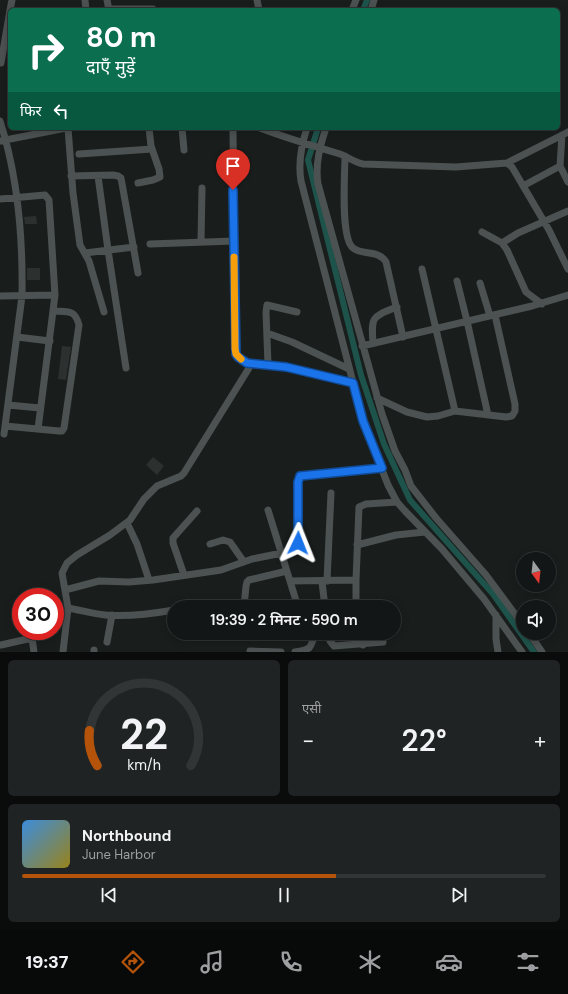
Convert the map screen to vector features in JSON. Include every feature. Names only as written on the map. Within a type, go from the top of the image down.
[{"type":"street","points":[[1,64],[8,22]]},
{"type":"street","points":[[0,121],[2,140],[17,197],[22,267],[22,296],[4,430],[38,429],[62,431],[64,428],[79,326],[75,315],[69,312],[53,311]]},
{"type":"street","points":[[2,140],[56,130]]},
{"type":"street","points":[[67,130],[80,245],[89,261],[104,312]]},
{"type":"street","points":[[138,182],[153,180],[160,177],[160,169],[152,149],[149,130]]},
{"type":"street","points":[[182,130],[184,150]]},
{"type":"street","points":[[233,130],[235,349],[238,357],[247,363],[286,367],[353,383]]},
{"type":"street","points":[[266,130],[304,144],[345,156],[363,164],[434,167],[456,167],[507,163],[565,133]]},
{"type":"street","points":[[307,130],[299,164],[302,181],[363,421],[382,468],[397,502],[454,564],[496,615],[522,652]]},
{"type":"street","points":[[325,130],[319,148],[317,168],[318,184],[362,346],[377,398],[395,451],[411,486],[436,518],[486,575],[516,616]]},
{"type":"street","points":[[565,133],[560,166],[568,182]]},
{"type":"street","points":[[79,154],[152,149]]},
{"type":"street","points":[[345,156],[344,213],[346,236],[352,247],[356,250],[379,254],[386,262],[403,336]]},
{"type":"street","points":[[507,163],[512,167],[544,222],[568,269]]},
{"type":"street","points":[[523,186],[560,166]]},
{"type":"street","points":[[72,176],[113,175],[121,178],[138,273]]},
{"type":"street","points":[[98,176],[126,368]]},
{"type":"street","points":[[201,242],[202,188]]},
{"type":"street","points":[[0,199],[44,195],[49,200],[55,295],[38,429]]},
{"type":"street","points":[[502,243],[518,233],[568,211]]},
{"type":"street","points":[[482,232],[502,243],[510,255],[526,292],[542,304]]},
{"type":"street","points":[[150,244],[234,241]]},
{"type":"street","points":[[85,253],[134,246]]},
{"type":"street","points":[[422,269],[455,411]]},
{"type":"street","points":[[457,281],[488,415]]},
{"type":"street","points":[[377,398],[407,412],[427,417],[438,416],[455,411],[510,417],[514,414],[515,411],[512,392],[492,316],[480,284]]},
{"type":"street","points":[[0,296],[55,295]]},
{"type":"street","points":[[362,346],[542,304],[568,295]]},
{"type":"street","points":[[268,365],[267,305],[297,312]]},
{"type":"street","points":[[373,343],[373,320],[377,316],[397,307]]},
{"type":"street","points":[[267,332],[349,369]]},
{"type":"street","points":[[17,337],[50,341]]},
{"type":"street","points":[[63,652],[68,608],[62,573],[67,563],[77,554],[127,523],[137,508],[154,489],[181,476],[184,473],[249,368],[247,363]]},
{"type":"street","points":[[8,405],[40,408]]},
{"type":"street","points":[[65,590],[99,581],[149,580],[221,570],[252,559],[292,551],[297,547],[298,482],[300,476],[382,468]]},
{"type":"street","points":[[325,600],[331,493]]},
{"type":"street","points":[[356,600],[359,507],[366,504],[397,502]]},
{"type":"street","points":[[268,510],[296,600]]},
{"type":"street","points":[[184,575],[173,543],[173,538],[197,511]]},
{"type":"street","points":[[127,523],[137,544],[149,580]]},
{"type":"street","points":[[357,544],[396,535],[425,532]]},
{"type":"street","points":[[210,544],[223,540],[230,542],[244,562]]},
{"type":"street","points":[[245,600],[246,586],[249,580],[287,571]]},
{"type":"street","points":[[290,581],[325,582],[356,580]]},
{"type":"street","points":[[68,608],[112,615],[146,614],[167,611]]},
{"type":"street","points":[[107,642],[112,615]]},
{"type":"street","points":[[496,615],[496,639],[498,652]]},
{"type":"street","points":[[1,645],[15,640]]},
{"type":"street","points":[[33,640],[34,652]]},
{"type":"street","points":[[296,652],[310,649],[313,640]]},
{"type":"street","points":[[330,640],[334,646],[383,642]]},
{"type":"street","points":[[362,640],[363,644]]},
{"type":"street","points":[[534,640],[542,652]]},
{"type":"street","points":[[250,651],[281,652]]},
{"type":"building","points":[[36,216],[37,224],[25,224],[24,217]]},
{"type":"building","points":[[27,268],[40,268],[40,280],[27,280]]},
{"type":"building","points":[[62,346],[71,347],[66,380],[58,379]]},
{"type":"building","points":[[153,457],[164,466],[157,475],[146,465]]},
{"type":"waterway","points":[[364,8],[367,0]]},
{"type":"waterway","points":[[317,130],[308,160],[361,375],[384,444],[410,500],[493,594],[534,652]]},
{"type":"slow traffic","points":[[234,257],[235,349],[236,354],[241,359]]},
{"type":"route","points":[[233,190],[236,354],[247,363],[286,367],[353,383],[363,421],[382,468],[300,476],[298,479],[298,543]]}]
